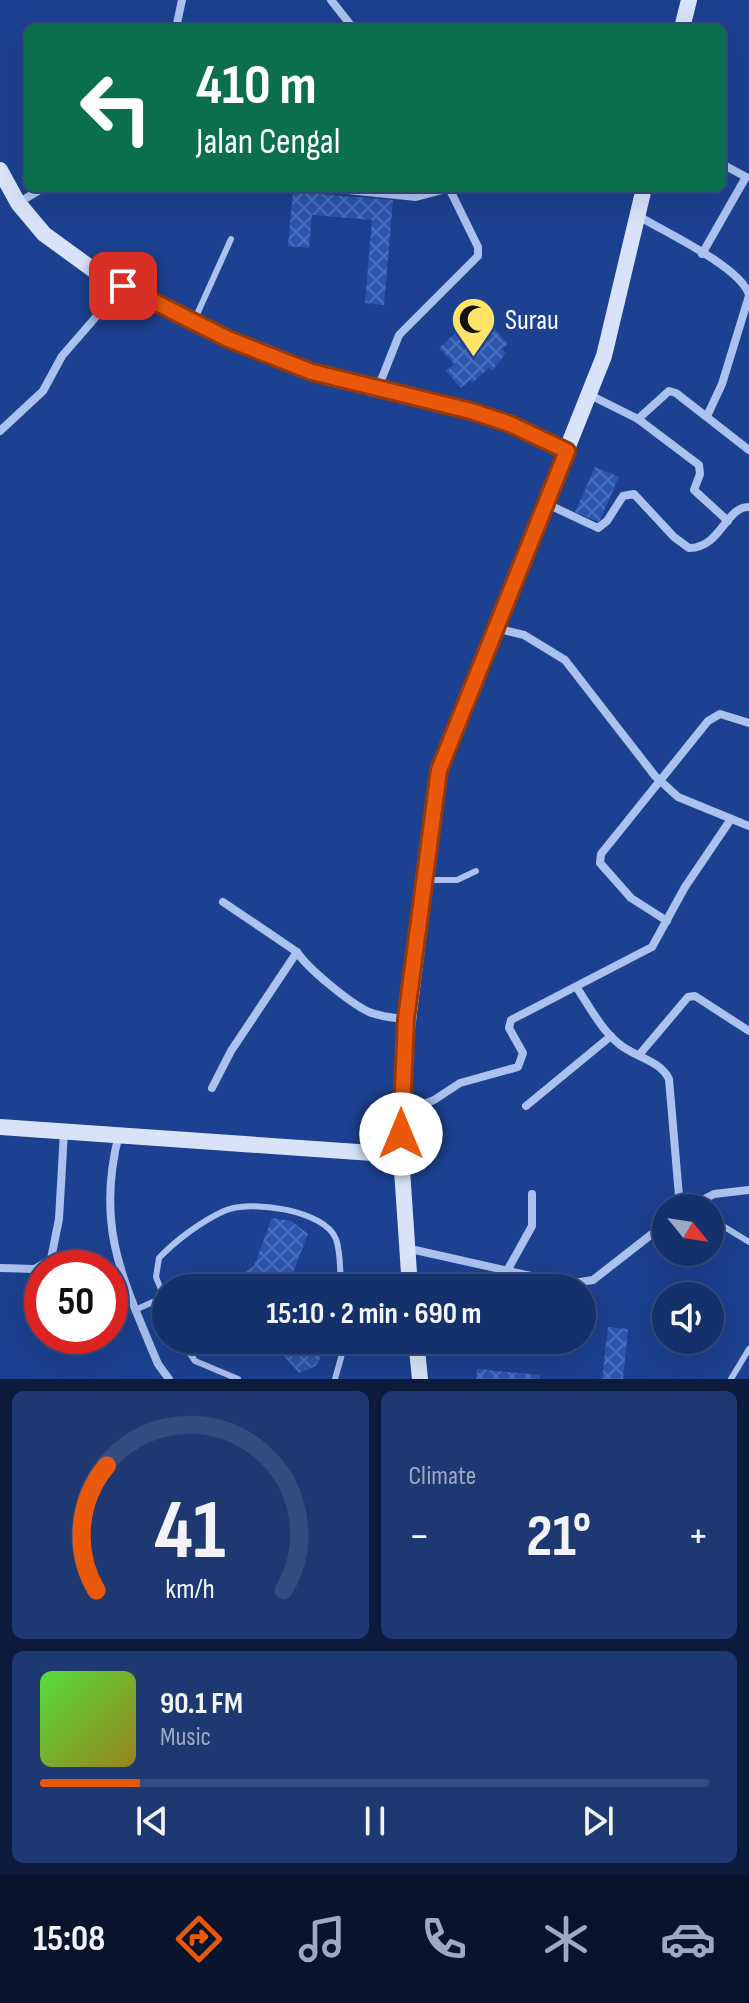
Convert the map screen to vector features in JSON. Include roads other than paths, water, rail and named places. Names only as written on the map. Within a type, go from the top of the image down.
[{"type":"main road","points":[[683,24],[689,0]]},
{"type":"main road","points":[[0,170],[18,203],[44,234],[99,274],[123,286],[194,321],[312,372],[510,424],[567,451]]},
{"type":"main road","points":[[408,1274],[401,1155],[406,1019],[439,770],[590,395],[616,318],[643,192]]},
{"type":"main road","points":[[0,1127],[401,1155]]},
{"type":"main road","points":[[417,1354],[420,1379]]},
{"type":"street","points":[[177,24],[182,0]]},
{"type":"street","points":[[331,0],[350,24]]},
{"type":"street","points":[[702,254],[746,177],[726,166]]},
{"type":"street","points":[[18,203],[36,192]]},
{"type":"street","points":[[367,192],[416,197],[435,192]]},
{"type":"street","points":[[378,388],[399,335],[478,256],[478,247],[452,192]]},
{"type":"street","points":[[638,216],[746,284],[749,296],[722,384],[707,416]]},
{"type":"street","points":[[0,431],[43,391],[62,356],[123,286]]},
{"type":"street","points":[[638,419],[669,391],[707,416],[749,450]]},
{"type":"street","points":[[590,395],[638,419],[699,465],[700,474],[694,490],[728,521]]},
{"type":"street","points":[[544,503],[598,528],[607,521],[623,496],[634,494],[689,548],[706,545],[738,510],[749,507]]},
{"type":"street","points":[[494,628],[524,635],[565,660],[659,780],[678,797],[749,826]]},
{"type":"street","points":[[667,921],[631,898],[599,859],[659,780],[714,717],[727,715],[749,723]]},
{"type":"street","points":[[401,1113],[434,1100],[460,1083],[518,1067],[523,1053],[509,1028],[511,1020],[646,952],[731,819]]},
{"type":"street","points":[[223,902],[297,952],[362,1008],[381,1016],[406,1019]]},
{"type":"street","points":[[212,1088],[231,1051],[297,952]]},
{"type":"street","points":[[577,988],[622,1047],[662,1069],[669,1079],[685,1194]]},
{"type":"street","points":[[639,1055],[688,997],[695,996],[749,1031]]},
{"type":"street","points":[[526,1106],[611,1036]]},
{"type":"street","points":[[53,1250],[59,1219],[64,1131]]},
{"type":"street","points":[[119,1134],[108,1194],[112,1245],[135,1310],[158,1364],[169,1379]]},
{"type":"street","points":[[714,1194],[749,1190]]},
{"type":"street","points":[[507,1271],[532,1226],[532,1194]]},
{"type":"street","points":[[405,1248],[581,1284],[593,1280],[652,1234]]},
{"type":"street","points":[[0,1268],[24,1267]]},
{"type":"lane","points":[[194,321],[231,239]]},
{"type":"lane","points":[[425,880],[457,880],[476,871]]},
{"type":"lane","points":[[156,1274],[159,1258],[198,1227],[235,1208],[296,1211],[331,1231],[337,1241],[340,1274]]},
{"type":"lane","points":[[724,1227],[749,1242]]},
{"type":"lane","points":[[135,1310],[152,1304]]},
{"type":"lane","points":[[731,1379],[749,1349]]},
{"type":"lane","points":[[190,1354],[195,1361],[238,1379]]},
{"type":"lane","points":[[335,1379],[342,1354]]},
{"type":"place","name":"Surau","points":[[474,358]]}]
